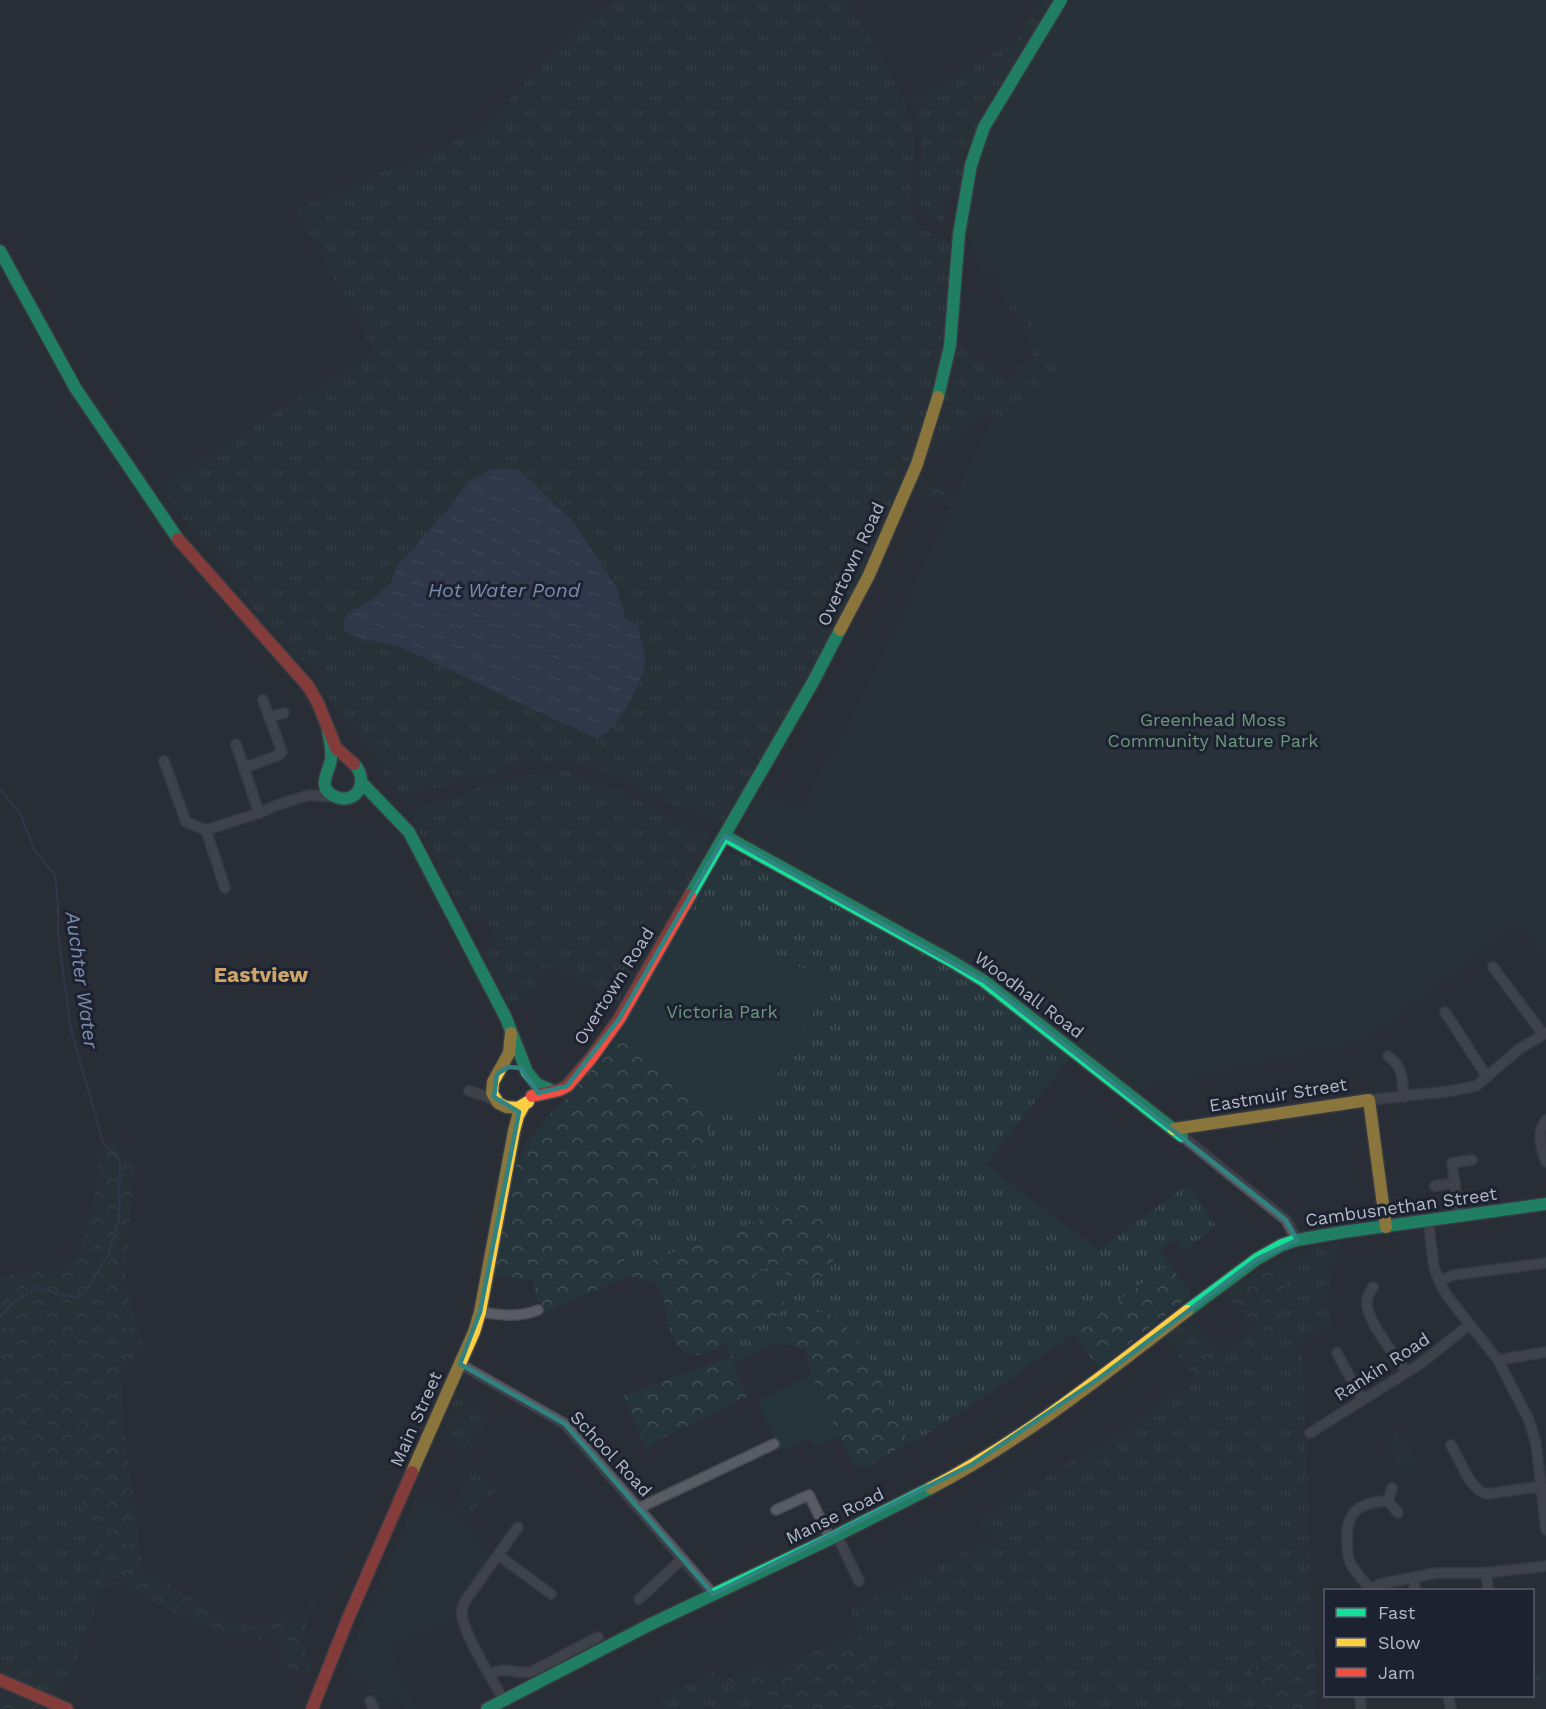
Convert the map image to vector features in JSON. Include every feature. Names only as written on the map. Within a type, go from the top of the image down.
[{"type":"main road","name":"Overtown Road","points":[[528,1100],[567,1086],[619,1019],[813,682],[869,575],[917,464],[934,413],[950,346],[959,234],[971,165],[984,127],[1061,0]]},
{"type":"main road","points":[[0,251],[76,389],[178,539],[291,666],[317,700],[331,745],[330,767]]},
{"type":"main road","points":[[328,732],[340,754],[358,768],[362,778],[359,790],[354,795],[345,799],[335,797],[327,790],[324,779],[326,772],[336,763],[350,762]]},
{"type":"main road","points":[[362,783],[404,825],[414,840],[512,1031],[534,1089],[528,1100],[514,1109],[501,1104]]},
{"type":"main road","points":[[354,795],[373,800],[387,808]]},
{"type":"main road","name":"Woodhall Road","points":[[725,836],[984,981],[1178,1133]]},
{"type":"main road","points":[[512,1031],[510,1050],[492,1091],[512,1122],[514,1131]]},
{"type":"main road","points":[[498,1074],[514,1067],[521,1068],[537,1084],[553,1091]]},
{"type":"main road","name":"Main Street","points":[[312,1709],[347,1621],[474,1332],[480,1312],[514,1131],[518,1116],[528,1100]]},
{"type":"main road","name":"Eastmuir Street","points":[[1178,1133],[1369,1100],[1386,1227]]},
{"type":"main road","name":"Cambusnethan Street","points":[[1177,1319],[1257,1259],[1282,1245],[1297,1240],[1546,1204]]},
{"type":"main road","name":"Manse Road","points":[[487,1709],[649,1625],[934,1486],[989,1454],[1098,1379],[1177,1319]]},
{"type":"main road","points":[[0,1680],[67,1709]]},
{"type":"street","points":[[244,768],[282,752],[263,700]]},
{"type":"street","points":[[269,717],[284,713]]},
{"type":"street","points":[[236,744],[259,813]]},
{"type":"street","points":[[164,761],[186,822],[206,830],[309,795],[324,779]]},
{"type":"street","points":[[309,795],[335,797]]},
{"type":"street","points":[[206,830],[225,888]]},
{"type":"street","points":[[1369,1100],[1476,1086],[1518,1050],[1545,1033],[1493,967]]},
{"type":"street","points":[[1446,1012],[1487,1077]]},
{"type":"street","points":[[1388,1056],[1397,1063],[1402,1075],[1404,1097]]},
{"type":"street","points":[[498,1074],[486,1084],[469,1091],[501,1104]]},
{"type":"street","points":[[1546,1120],[1540,1132],[1540,1144],[1546,1162]]},
{"type":"street","name":"Woodhall Road","points":[[1178,1133],[1286,1220],[1297,1240]]},
{"type":"street","points":[[1459,1216],[1452,1163],[1472,1160]]},
{"type":"street","points":[[1435,1186],[1455,1183]]},
{"type":"street","points":[[1428,1220],[1434,1267],[1439,1281],[1448,1297],[1498,1360],[1528,1418],[1536,1443],[1546,1530]]},
{"type":"street","points":[[1439,1281],[1454,1275],[1546,1263]]},
{"type":"street","points":[[1373,1287],[1367,1297],[1371,1319],[1406,1371]]},
{"type":"street","points":[[480,1312],[525,1315],[538,1310]]},
{"type":"street","name":"Rankin Road","points":[[1310,1433],[1436,1353],[1470,1325]]},
{"type":"street","points":[[1498,1360],[1546,1352]]},
{"type":"street","points":[[1337,1353],[1362,1400]]},
{"type":"street","name":"School Road","points":[[460,1364],[565,1424],[713,1594]]},
{"type":"street","points":[[639,1508],[774,1444]]},
{"type":"street","points":[[1451,1445],[1473,1485],[1482,1493],[1542,1486]]},
{"type":"street","points":[[1392,1488],[1389,1501],[1398,1513]]},
{"type":"street","points":[[776,1510],[809,1495],[857,1577],[844,1578]]},
{"type":"street","points":[[1389,1501],[1371,1503],[1356,1510],[1348,1522],[1347,1552],[1351,1564],[1369,1589],[1380,1584],[1436,1573],[1486,1573],[1546,1566]]},
{"type":"street","points":[[1348,1502],[1356,1510]]},
{"type":"street","points":[[504,1701],[466,1631],[462,1610],[518,1527]]},
{"type":"street","points":[[498,1555],[551,1594]]},
{"type":"street","points":[[639,1599],[682,1559]]},
{"type":"street","points":[[1486,1573],[1488,1589]]},
{"type":"street","points":[[1414,1577],[1414,1589]]},
{"type":"street","points":[[489,1674],[506,1669],[522,1673],[531,1672],[598,1637]]},
{"type":"highlighted area","points":[[725,836],[984,981],[1286,1220],[1297,1240],[1257,1259],[1098,1379],[971,1465],[713,1594],[565,1424],[460,1364],[480,1312],[519,1112],[494,1097],[497,1074],[508,1067],[521,1068],[538,1093],[567,1086],[619,1019]]},
{"type":"green space","points":[[618,0],[847,0],[887,65],[910,118],[915,146],[911,201],[917,222],[927,231],[948,238],[951,242],[951,278],[945,339],[928,410],[903,479],[876,544],[814,668],[720,827],[603,771],[571,764],[532,762],[439,788],[407,793],[400,791],[394,787],[319,685],[317,672],[290,654],[158,486],[374,350],[295,209],[485,128],[580,17]]},
{"type":"green space","points":[[1040,0],[1053,3],[996,92],[978,126],[967,156],[959,191],[946,204],[942,222],[924,217],[918,201],[921,133],[911,99],[1017,40]]},
{"type":"green space","name":"Greenhead Moss Community Nature Park","points":[[1070,0],[1546,0],[1546,963],[1518,925],[1366,1042],[1136,1091],[1002,987],[963,962],[750,842],[744,834],[742,825],[761,791],[799,810],[863,695],[994,412],[1004,422],[1069,362],[997,285],[996,274],[980,272],[966,231],[976,169],[988,137]]},
{"type":"green space","points":[[997,285],[1069,361],[1004,422],[994,413],[925,461],[949,388],[959,343],[1006,380],[1034,353],[1020,321],[1007,306]]},
{"type":"green space","points":[[920,478],[954,493],[957,492],[952,505],[933,500],[921,493],[918,490]]},
{"type":"green space","points":[[568,771],[622,791],[710,835],[706,852],[694,869],[623,1003],[545,966],[532,994],[508,1004],[482,951],[495,936],[484,918],[469,924],[410,814],[425,804],[464,794],[494,781],[546,772]]},
{"type":"green space","points":[[732,853],[935,958],[998,998],[1071,1057],[986,1164],[1025,1195],[1098,1250],[1188,1184],[1216,1226],[1183,1252],[1176,1239],[1160,1249],[1169,1264],[1006,1382],[912,1444],[908,1442],[886,1399],[882,1385],[846,1326],[796,1314],[777,1339],[734,1364],[725,1344],[773,1319],[778,1292],[763,1290],[755,1269],[772,1268],[797,1278],[836,1253],[819,1204],[794,1197],[779,1203],[763,1219],[651,1261],[629,1276],[621,1247],[651,1205],[704,1159],[713,1111],[757,1109],[829,983],[689,908],[713,868],[725,856]]},
{"type":"green space","name":"Victoria Park","points":[[689,908],[829,983],[757,1109],[713,1111],[700,1104],[687,1080],[617,1037]]},
{"type":"green space","points":[[617,1037],[687,1080],[700,1104],[713,1111],[704,1159],[651,1205],[621,1247],[629,1276],[540,1314],[533,1280],[494,1275],[518,1159],[541,1125],[591,1070]]},
{"type":"green space","points":[[113,1142],[135,1165],[125,1282],[145,1349],[122,1374],[124,1431],[141,1566],[215,1614],[251,1627],[271,1623],[282,1615],[302,1622],[313,1594],[318,1596],[306,1626],[306,1653],[312,1666],[307,1676],[279,1663],[282,1656],[279,1649],[281,1645],[263,1636],[260,1641],[248,1636],[221,1633],[115,1584],[105,1587],[99,1583],[101,1564],[96,1533],[82,1505],[73,1448],[45,1465],[20,1472],[0,1441],[0,1281],[2,1277],[62,1265],[75,1255],[85,1233],[92,1204],[97,1167],[96,1151]]},
{"type":"green space","points":[[794,1197],[820,1204],[836,1253],[829,1271],[820,1278],[797,1278],[772,1268],[755,1269],[763,1290],[778,1292],[784,1300],[783,1310],[773,1319],[707,1353],[697,1355],[686,1353],[676,1344],[668,1325],[663,1297],[657,1285],[651,1281],[629,1276],[651,1261],[763,1219],[779,1203]]},
{"type":"green space","points":[[1338,1243],[1340,1245],[1329,1296],[1333,1326],[1302,1344],[1317,1709],[887,1709],[850,1609],[990,1540],[978,1519],[1135,1420],[1194,1376],[1252,1327],[1278,1335],[1282,1300],[1286,1290],[1280,1270],[1271,1264],[1303,1251]]},
{"type":"green space","points":[[1169,1264],[1191,1295],[1099,1368],[1073,1334]]},
{"type":"green space","points":[[1271,1264],[1281,1272],[1285,1280],[1278,1336],[1252,1327],[1224,1291]]},
{"type":"green space","points":[[808,1310],[836,1316],[846,1326],[872,1363],[886,1399],[908,1442],[865,1469],[860,1465],[855,1468],[853,1464],[811,1375],[805,1349],[775,1342],[796,1314]]},
{"type":"green space","points":[[1185,1322],[1195,1324],[1221,1354],[1194,1376],[1165,1337]]},
{"type":"green space","points":[[730,1357],[747,1397],[660,1439],[647,1451],[623,1396]]},
{"type":"green space","points":[[811,1375],[840,1437],[813,1446],[809,1438],[780,1451],[757,1401]]},
{"type":"green space","points":[[455,1397],[492,1416],[467,1454],[443,1435]]},
{"type":"green space","points":[[1397,1431],[1422,1469],[1397,1471],[1398,1465],[1385,1442]]},
{"type":"green space","points":[[0,1441],[45,1465],[73,1447],[82,1505],[96,1532],[101,1564],[99,1583],[105,1587],[60,1695],[54,1695],[0,1673]]},
{"type":"green space","points":[[471,1468],[498,1489],[462,1519],[454,1511]]},
{"type":"green space","points":[[417,1496],[454,1511],[491,1554],[489,1564],[449,1622],[390,1648],[417,1709],[404,1709],[400,1699],[379,1709],[367,1685],[342,1674]]},
{"type":"green space","points":[[858,1630],[887,1709],[766,1709],[727,1679],[765,1661],[771,1672]]},
{"type":"green space","points":[[1288,1646],[1315,1649],[1317,1709],[1267,1709],[1252,1670]]},
{"type":"green space","points":[[1534,1667],[1546,1667],[1546,1679],[1534,1681]]},
{"type":"green space","points":[[714,1672],[727,1679],[766,1709],[712,1709],[710,1705],[699,1709],[665,1709],[659,1697]]},
{"type":"green space","points":[[0,1689],[45,1709],[0,1709]]},
{"type":"water","name":"Hot Water Pond","points":[[492,469],[518,469],[573,522],[617,588],[626,619],[638,626],[645,655],[644,670],[631,699],[616,724],[597,739],[398,646],[363,639],[344,631],[343,622],[349,612],[373,599],[391,583],[397,566],[443,515],[469,481]]},
{"type":"waterway","name":"Auchter Water","points":[[0,789],[20,813],[34,849],[55,875],[58,934],[71,1030],[103,1142],[120,1161],[119,1220],[108,1255],[87,1290],[76,1297],[37,1287],[12,1304],[0,1317]]},
{"type":"traffic: fast","points":[[938,397],[950,346],[959,234],[971,165],[984,127],[1061,0]]},
{"type":"traffic: fast","points":[[0,251],[76,389],[178,539]]},
{"type":"traffic: fast","points":[[690,895],[813,682],[840,630]]},
{"type":"traffic: fast","points":[[328,731],[331,756],[325,784],[334,796],[342,799],[348,798],[358,791],[361,778],[354,764]]},
{"type":"traffic: fast","points":[[362,783],[409,832],[506,1018],[527,1072],[537,1084],[553,1091]]},
{"type":"traffic: fast","points":[[725,836],[984,981],[1182,1136]]},
{"type":"traffic: fast","points":[[1187,1311],[1257,1259],[1282,1245],[1297,1240],[1546,1204]]},
{"type":"traffic: fast","points":[[487,1709],[649,1625],[931,1488]]},
{"type":"traffic: slow","points":[[840,630],[869,575],[917,464],[938,397]]},
{"type":"traffic: slow","points":[[511,1033],[509,1053],[493,1082],[492,1093],[498,1103],[506,1107],[518,1108],[528,1102]]},
{"type":"traffic: slow","points":[[1174,1129],[1369,1100],[1386,1227]]},
{"type":"traffic: slow","points":[[412,1472],[474,1332],[480,1312],[514,1131],[524,1105]]},
{"type":"traffic: slow","points":[[931,1488],[1031,1428],[1187,1311]]},
{"type":"traffic: jam","points":[[178,539],[308,686],[318,703],[336,748],[354,764]]},
{"type":"traffic: jam","points":[[532,1096],[567,1086],[591,1058],[619,1019],[690,895]]},
{"type":"traffic: jam","points":[[312,1709],[347,1621],[412,1472]]},
{"type":"traffic: jam","points":[[0,1680],[67,1709]]},
{"type":"district","name":"Eastview","points":[[261,975]]}]
